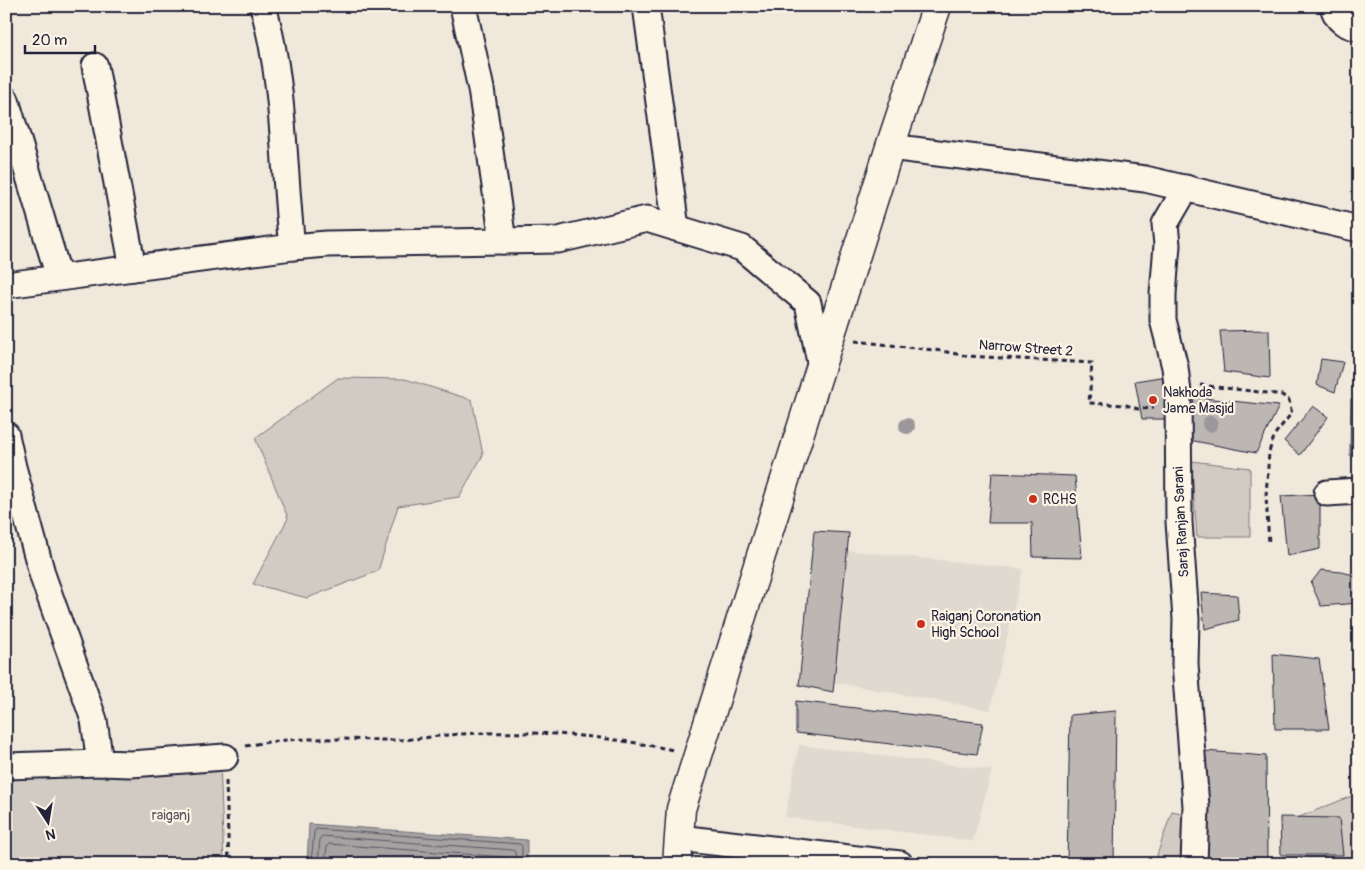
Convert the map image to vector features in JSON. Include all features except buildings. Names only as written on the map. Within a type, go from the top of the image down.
[{"type":"main road","points":[[678,851],[681,809],[890,147],[937,6]]},
{"type":"street","points":[[263,6],[270,33],[280,104],[292,247]]},
{"type":"street","points":[[463,6],[481,89],[504,241]]},
{"type":"street","points":[[646,6],[676,228]]},
{"type":"street","points":[[1333,6],[1335,15],[1340,22],[1359,28]]},
{"type":"street","points":[[95,66],[133,268]]},
{"type":"street","points":[[6,100],[59,278]]},
{"type":"street","points":[[890,147],[1145,179],[1359,229]]},
{"type":"street","name":"Saraj Ranjan Sarani","points":[[1186,188],[1165,224],[1167,245],[1164,266],[1163,320],[1174,367],[1177,395],[1179,522],[1186,619],[1185,664],[1196,806],[1194,864]]},
{"type":"street","points":[[6,285],[327,244],[558,240],[647,219],[742,248],[808,303],[821,367]]},
{"type":"street","points":[[6,435],[43,577],[94,720],[100,764]]},
{"type":"street","points":[[1328,493],[1359,491]]},
{"type":"street","points":[[6,766],[131,764],[225,757]]},
{"type":"street","points":[[678,851],[900,864]]},
{"type":"path","name":"Narrow Street 2","points":[[832,335],[843,340],[942,351],[967,356],[1092,363],[1089,403],[1126,405],[1146,409],[1177,395]]},
{"type":"path","points":[[1177,395],[1276,394],[1282,395],[1289,400],[1292,405],[1291,414],[1275,434],[1269,452],[1266,496],[1269,544]]},
{"type":"path","points":[[229,864],[225,757],[239,747],[288,739],[395,740],[460,734],[572,734],[635,742],[698,756]]},
{"type":"shaded area","name":"Raiganj Coronation High School","points":[[846,550],[1023,569],[990,710],[821,680]]},
{"type":"shaded area","points":[[799,745],[992,770],[973,841],[785,817]]},
{"type":"green space","points":[[338,378],[405,379],[472,400],[483,455],[459,497],[398,506],[378,571],[307,598],[253,584],[288,518],[255,438]]},
{"type":"green space","points":[[1191,461],[1250,468],[1250,537],[1197,537]]},
{"type":"green space","name":"raiganj","points":[[220,762],[224,864],[6,864],[6,773]]},
{"type":"green space","points":[[1359,793],[1359,864],[1300,864],[1297,818]]},
{"type":"green space","points":[[1172,811],[1240,826],[1267,842],[1259,864],[1157,864],[1157,855]]},
{"type":"water","points":[[309,824],[527,840],[527,864],[307,864]]},
{"type":"place","name":"Nakhoda Jame Masjid","points":[[1153,400]]},
{"type":"place","name":"RCHS","points":[[1033,499]]},
{"type":"place","name":"Raiganj Coronation High School","points":[[921,624]]}]
